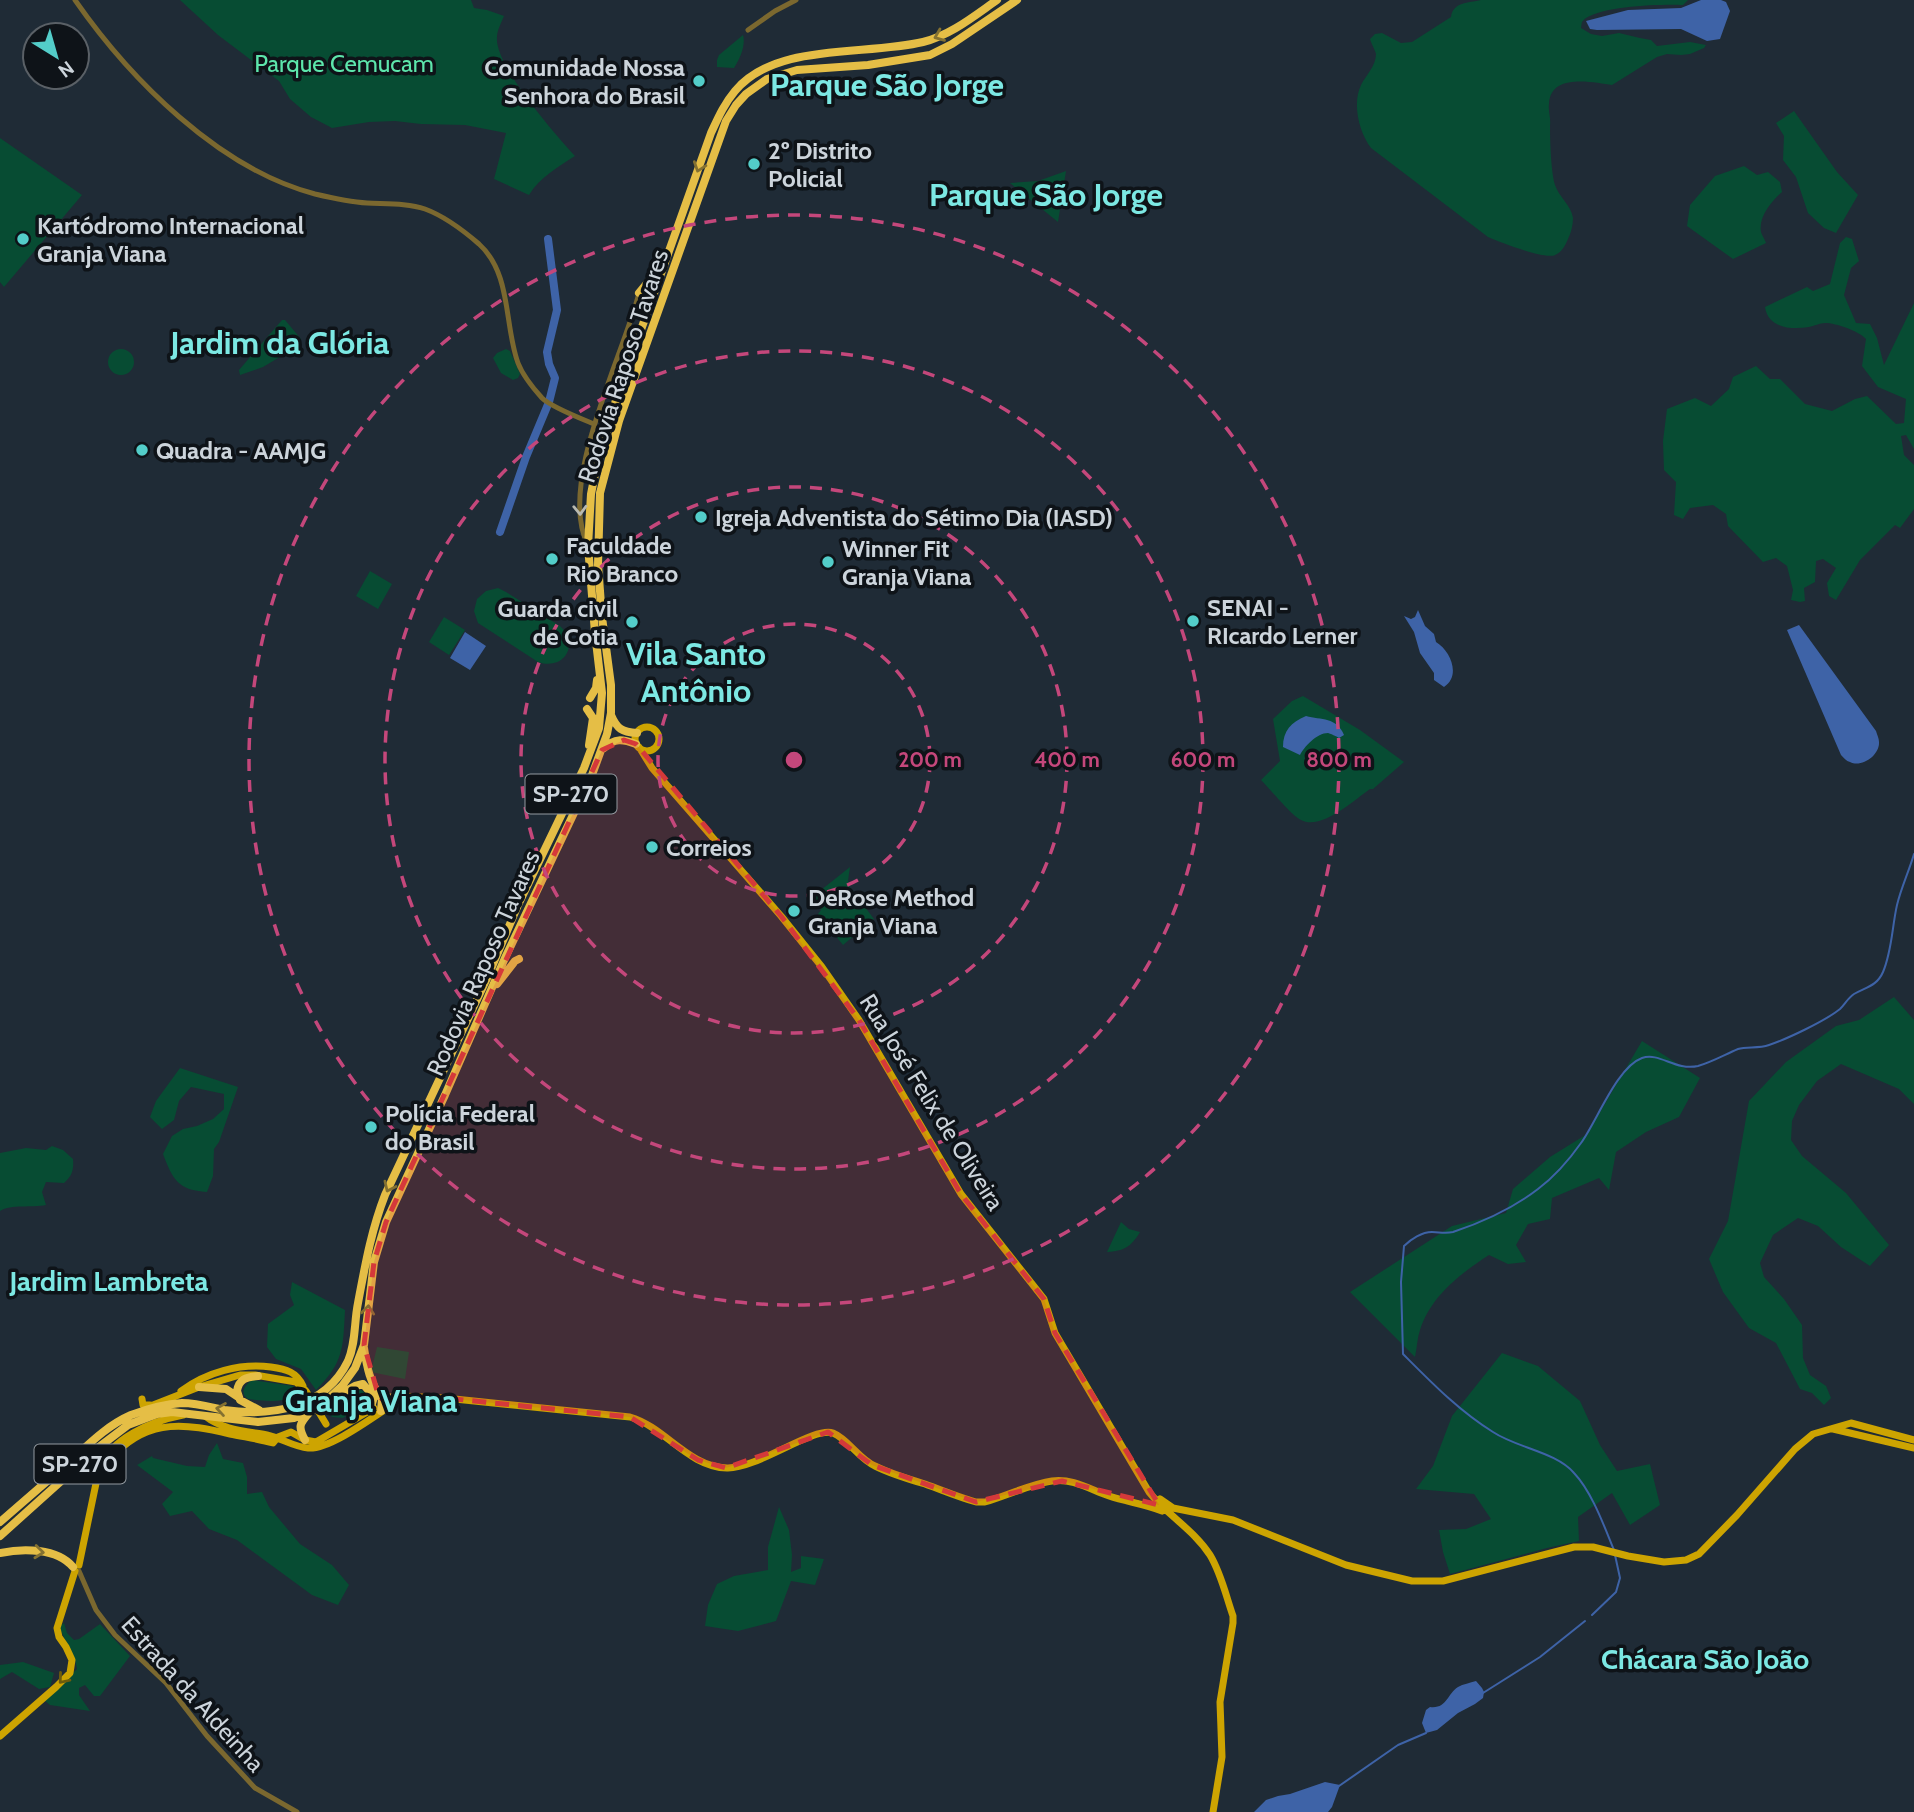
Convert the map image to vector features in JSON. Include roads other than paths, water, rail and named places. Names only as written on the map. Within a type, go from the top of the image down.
[{"type":"highway","name":"Rodovia Raposo Tavares","points":[[0,1522],[112,1424],[142,1411],[183,1403],[251,1413],[265,1413],[295,1406],[313,1399],[331,1383],[347,1362],[354,1339],[366,1256],[384,1195],[488,976],[596,737],[601,717],[602,694],[589,574],[591,494],[616,400],[711,133],[736,89],[772,64],[807,56],[922,42],[948,33],[997,0]]},
{"type":"highway","name":"Rodovia Raposo Tavares","points":[[0,1535],[99,1447],[128,1425],[157,1414],[172,1412],[258,1422],[294,1418],[310,1412],[326,1401],[349,1377],[364,1345],[374,1262],[382,1232],[553,854],[592,775],[601,750],[611,713],[611,685],[598,565],[600,493],[620,421],[726,121],[746,94],[767,79],[797,70],[868,65],[930,55],[1017,0]]},
{"type":"highway","points":[[639,293],[667,258]]},
{"type":"highway","points":[[590,698],[596,688],[598,657]]},
{"type":"highway","points":[[584,768],[594,722],[587,709]]},
{"type":"highway","points":[[611,713],[621,730],[637,733]]},
{"type":"highway","points":[[601,750],[615,740],[624,740],[638,746]]},
{"type":"highway","points":[[489,995],[519,959]]},
{"type":"highway","points":[[364,1345],[369,1377],[382,1405],[394,1396]]},
{"type":"highway","points":[[238,1396],[238,1386],[242,1380],[258,1376]]},
{"type":"highway","points":[[326,1401],[363,1384],[374,1397],[370,1410]]},
{"type":"highway","points":[[199,1387],[226,1389],[265,1413]]},
{"type":"highway","points":[[305,1440],[300,1426],[310,1412]]},
{"type":"highway","points":[[0,1553],[25,1550],[44,1552],[62,1556],[77,1569]]},
{"type":"main road","points":[[652,768],[653,750],[659,741],[655,730],[645,727],[637,733],[635,740],[645,751],[653,750]]},
{"type":"main road","name":"Rua José Felix de Oliveira","points":[[638,746],[652,768],[822,967],[859,1020],[956,1186],[1044,1299],[1055,1332],[1143,1480],[1161,1506],[1210,1555],[1233,1616],[1220,1702],[1222,1757],[1213,1812]]},
{"type":"main road","points":[[175,1395],[189,1385],[230,1368],[248,1365],[288,1370],[298,1378],[330,1426],[340,1433],[353,1430]]},
{"type":"main road","points":[[142,1411],[175,1395],[240,1375],[296,1382],[305,1390]]},
{"type":"main road","points":[[394,1396],[504,1403],[630,1417],[652,1426],[698,1460],[726,1468],[748,1465],[813,1435],[828,1432],[839,1437],[872,1465],[976,1502],[985,1502],[1046,1482],[1062,1481],[1119,1499],[1233,1520],[1346,1565],[1421,1582],[1451,1579],[1574,1547],[1593,1547],[1664,1562],[1693,1558],[1805,1440],[1820,1431],[1851,1423],[1914,1440]]},
{"type":"main road","points":[[99,1475],[116,1453],[156,1428],[201,1427],[276,1440],[291,1432],[305,1440],[316,1442],[323,1439],[330,1426],[404,1397]]},
{"type":"main road","points":[[142,1399],[143,1405],[150,1405]]},
{"type":"main road","points":[[203,1415],[230,1429],[316,1448],[353,1430],[382,1405]]},
{"type":"main road","points":[[0,1736],[67,1677],[72,1666],[70,1653],[59,1637],[57,1628],[77,1569],[100,1466],[117,1446],[135,1433],[160,1421],[192,1414]]},
{"type":"main road","points":[[1851,1423],[1855,1431],[1863,1435],[1914,1448]]},
{"type":"main road","points":[[1832,1429],[1889,1440],[1898,1435]]},
{"type":"street","points":[[75,0],[131,70],[200,134],[237,159],[270,177],[314,194],[426,210],[478,244],[493,262],[506,298],[513,346],[519,365],[528,380],[547,402],[594,424]]},
{"type":"street","points":[[748,30],[796,0]]},
{"type":"street","points":[[588,546],[583,534],[579,500],[594,424],[639,293]]},
{"type":"street","name":"Estrada da Aldeinha","points":[[77,1569],[100,1617],[115,1635],[166,1682],[225,1756],[255,1788],[297,1812]]},
{"type":"water","points":[[1701,0],[1726,2],[1730,11],[1720,39],[1707,41],[1681,29],[1597,30],[1590,29],[1586,21],[1628,10],[1681,8]]},
{"type":"water","points":[[1418,610],[1425,626],[1450,657],[1452,677],[1444,687],[1434,680],[1434,673],[1420,653],[1414,632],[1404,616],[1411,619]]},
{"type":"water","points":[[1799,625],[1876,731],[1879,747],[1865,762],[1847,761],[1841,755],[1787,630]]},
{"type":"water","points":[[465,632],[486,646],[470,670],[450,658]]},
{"type":"water","points":[[1306,716],[1333,722],[1344,735],[1339,738],[1328,733],[1320,735],[1300,755],[1283,747],[1284,736],[1289,728]]},
{"type":"water","points":[[1476,1681],[1484,1692],[1483,1698],[1437,1730],[1426,1733],[1422,1723],[1426,1710],[1440,1706],[1458,1687]]},
{"type":"water","points":[[1325,1782],[1340,1785],[1328,1812],[1254,1812],[1266,1800]]},
{"type":"waterway","points":[[500,532],[526,457],[549,402],[555,378],[547,352],[557,310],[548,239]]},
{"type":"waterway","points":[[1614,1550],[1597,1510],[1574,1473],[1557,1460],[1503,1437],[1481,1424],[1446,1396],[1403,1354],[1401,1282],[1404,1246],[1424,1233],[1453,1232],[1486,1219],[1508,1209],[1538,1189],[1571,1156],[1616,1083],[1633,1063],[1642,1058],[1655,1057],[1682,1066],[1698,1066],[1738,1049],[1769,1045],[1825,1019],[1840,1009],[1854,994],[1874,983],[1881,977],[1886,964],[1897,905],[1914,854]]},
{"type":"waterway","points":[[1592,1615],[1616,1592],[1620,1578],[1615,1555]]},
{"type":"waterway","points":[[1483,1693],[1540,1657],[1585,1621]]},
{"type":"waterway","points":[[1339,1786],[1398,1745],[1426,1733]]},
{"type":"place","name":"Comunidade Nossa Senhora do Brasil","points":[[699,81]]},
{"type":"place","name":"2º Distrito Policial","points":[[754,164]]},
{"type":"place","name":"Kartódromo Internacional Granja Viana","points":[[23,239]]},
{"type":"place","name":"Quadra - AAMJG","points":[[142,450]]},
{"type":"place","name":"Igreja Adventista do Sétimo Dia (IASD)","points":[[701,517]]},
{"type":"place","name":"Faculdade Rio Branco","points":[[552,559]]},
{"type":"place","name":"Winner Fit Granja Viana","points":[[828,562]]},
{"type":"place","name":"SENAI - RIcardo Lerner","points":[[1193,621]]},
{"type":"place","name":"Guarda civil de Cotia","points":[[632,622]]},
{"type":"place","name":"Correios","points":[[652,847]]},
{"type":"place","name":"DeRose Method Granja Viana","points":[[794,911]]},
{"type":"place","name":"Polícia Federal do Brasil","points":[[371,1127]]},
{"type":"district","name":"Parque São Jorge","points":[[887,84]]},
{"type":"district","name":"Parque São Jorge","points":[[1046,194]]},
{"type":"district","name":"Jardim da Glória","points":[[280,342]]},
{"type":"district","name":"Vila Santo Antônio","points":[[696,672]]},
{"type":"district","name":"Jardim Lambreta","points":[[109,1281]]},
{"type":"district","name":"Granja Viana","points":[[371,1400]]},
{"type":"district","name":"Chácara São João","points":[[1705,1659]]},
{"type":"park label","name":"Parque Cemucam","points":[[344,63]]}]
